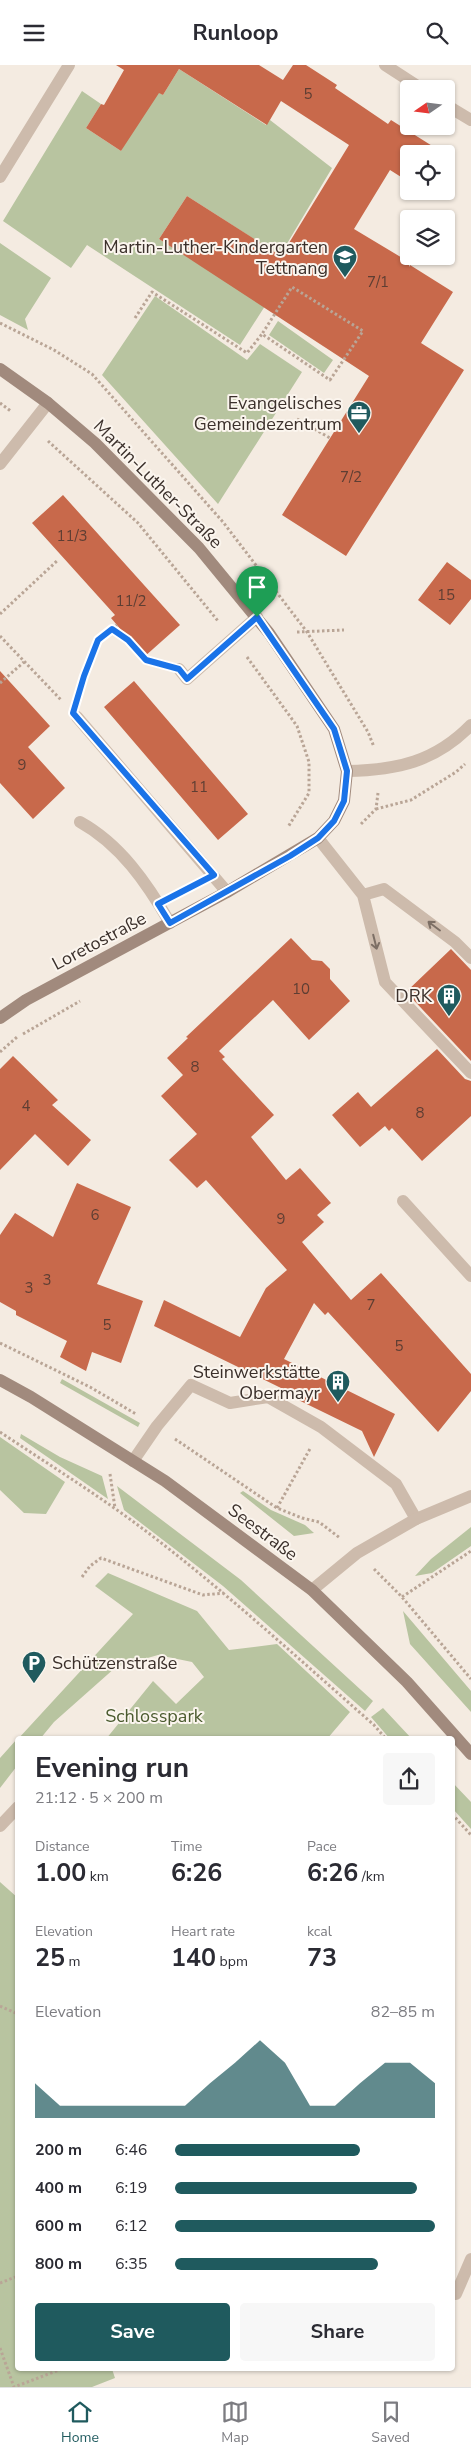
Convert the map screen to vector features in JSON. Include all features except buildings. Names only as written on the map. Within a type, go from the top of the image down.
[{"type":"main road","name":"Martin-Luther-Straße","points":[[0,369],[48,403],[95,443],[199,547],[269,633],[334,729],[347,771]]},
{"type":"main road","name":"Loretostraße","points":[[0,1019],[26,1000],[226,892],[318,838],[334,821],[344,801],[347,771]]},
{"type":"main road","name":"Seestraße","points":[[0,1381],[32,1397],[172,1486],[312,1591],[407,1682],[471,1754]]},
{"type":"street","points":[[0,177],[69,65]]},
{"type":"street","points":[[384,65],[408,80]]},
{"type":"street","points":[[455,110],[471,120]]},
{"type":"street","points":[[0,465],[48,403]]},
{"type":"street","points":[[179,669],[187,679],[257,617]]},
{"type":"street","points":[[75,715],[226,892]]},
{"type":"street","points":[[347,771],[383,771],[425,759],[438,753],[471,725]]},
{"type":"street","points":[[80,822],[97,831],[114,846],[140,877],[170,923]]},
{"type":"street","points":[[318,838],[363,895],[386,982],[471,1073]]},
{"type":"street","points":[[363,895],[384,889],[455,942],[471,958]]},
{"type":"street","points":[[403,1201],[471,1276]]},
{"type":"street","points":[[133,1461],[157,1426],[191,1385],[230,1403],[268,1397],[321,1427],[396,1483],[416,1519]]},
{"type":"street","points":[[312,1591],[357,1553],[416,1519],[471,1496]]},
{"type":"street","points":[[0,1826],[15,1810]]},
{"type":"street","points":[[456,2294],[471,2259]]},
{"type":"path","points":[[135,318],[152,292],[246,353],[262,334],[292,287],[363,331],[330,380],[262,334]]},
{"type":"path","points":[[297,419],[330,438]]},
{"type":"path","points":[[30,425],[138,523],[232,639],[296,726],[309,761],[309,793],[287,828]]},
{"type":"path","points":[[0,615],[58,560]]},
{"type":"path","points":[[75,715],[84,676],[98,640],[117,625]]},
{"type":"path","points":[[112,629],[128,640],[146,660],[179,669]]},
{"type":"path","points":[[269,633],[344,630]]},
{"type":"path","points":[[0,636],[75,715]]},
{"type":"path","points":[[0,683],[24,662]]},
{"type":"path","points":[[376,809],[411,800],[456,773],[471,759]]},
{"type":"path","points":[[0,1343],[90,1387],[157,1426],[278,1508],[302,1518],[320,1522],[357,1553],[402,1597],[471,1679]]},
{"type":"path","points":[[278,1508],[321,1427]]},
{"type":"path","points":[[0,1432],[115,1508],[224,1593],[374,1725],[383,1736]]},
{"type":"path","points":[[402,1597],[471,1551]]},
{"type":"path","points":[[82,1577],[101,1558],[203,1595],[224,1593]]},
{"type":"path","points":[[455,1817],[471,1835]]},
{"type":"path","points":[[0,2006],[15,2013]]},
{"type":"path","points":[[0,2283],[15,2277]]},
{"type":"path","points":[[0,2349],[14,2387],[57,2371]]},
{"type":"green space","points":[[179,69],[266,125],[270,120],[332,168],[288,242],[287,260],[187,196],[159,239],[265,306],[240,345],[87,245],[71,268],[3,221],[82,91],[101,104],[86,128],[121,151],[151,87],[163,95]]},
{"type":"green space","points":[[0,243],[51,278],[25,319],[28,330],[0,315]]},
{"type":"green space","points":[[155,296],[247,360],[260,344],[302,372],[218,504],[102,375]]},
{"type":"green space","points":[[278,321],[333,360],[324,373],[269,335]]},
{"type":"green space","points":[[62,1379],[140,1423],[138,1427],[60,1383]]},
{"type":"green space","points":[[21,1434],[60,1457],[102,1476],[108,1499],[20,1438]]},
{"type":"green space","points":[[0,1437],[65,1482],[46,1514],[24,1513],[0,1490]]},
{"type":"green space","points":[[117,1486],[241,1580],[373,1701],[365,1711],[223,1586],[124,1510]]},
{"type":"green space","points":[[243,1491],[271,1510],[305,1525],[314,1533],[294,1536],[240,1493]]},
{"type":"green space","points":[[471,1527],[471,1546],[432,1573],[415,1576],[431,1559]]},
{"type":"green space","name":"Schlosspark","points":[[108,1573],[197,1611],[229,1650],[277,1644],[350,1712],[330,1736],[108,1736],[153,1681],[176,1704],[204,1677],[192,1662],[158,1655],[116,1667],[54,1722],[42,1736],[21,1736],[133,1614],[95,1586]]},
{"type":"green space","points":[[403,1611],[471,1691],[471,1712],[410,1644]]},
{"type":"green space","points":[[383,1708],[409,1736],[387,1736],[371,1717]]},
{"type":"green space","points":[[15,1741],[15,1769],[0,1788],[0,1758]]},
{"type":"green space","points":[[455,1785],[471,1802],[471,1829],[455,1811]]},
{"type":"green space","points":[[0,1882],[15,1895],[15,2371],[113,2371],[115,2378],[92,2387],[0,2387]]},
{"type":"place","name":"Martin-Luther-Kindergarten Tettnang","points":[[345,278]]},
{"type":"place","name":"Evangelisches Gemeindezentrum","points":[[359,434]]},
{"type":"place","name":"DRK","points":[[449,1017]]},
{"type":"place","name":"Steinwerkstätte Obermayr","points":[[338,1403]]},
{"type":"place","name":"Schützenstraße","points":[[34,1684]]},
{"type":"route","points":[[257,617],[334,729],[347,771],[344,801],[334,821],[318,838],[290,856],[170,923],[158,904],[214,875],[73,713],[84,676],[98,640],[112,629],[128,640],[146,660],[179,669],[187,679],[257,617]]}]
